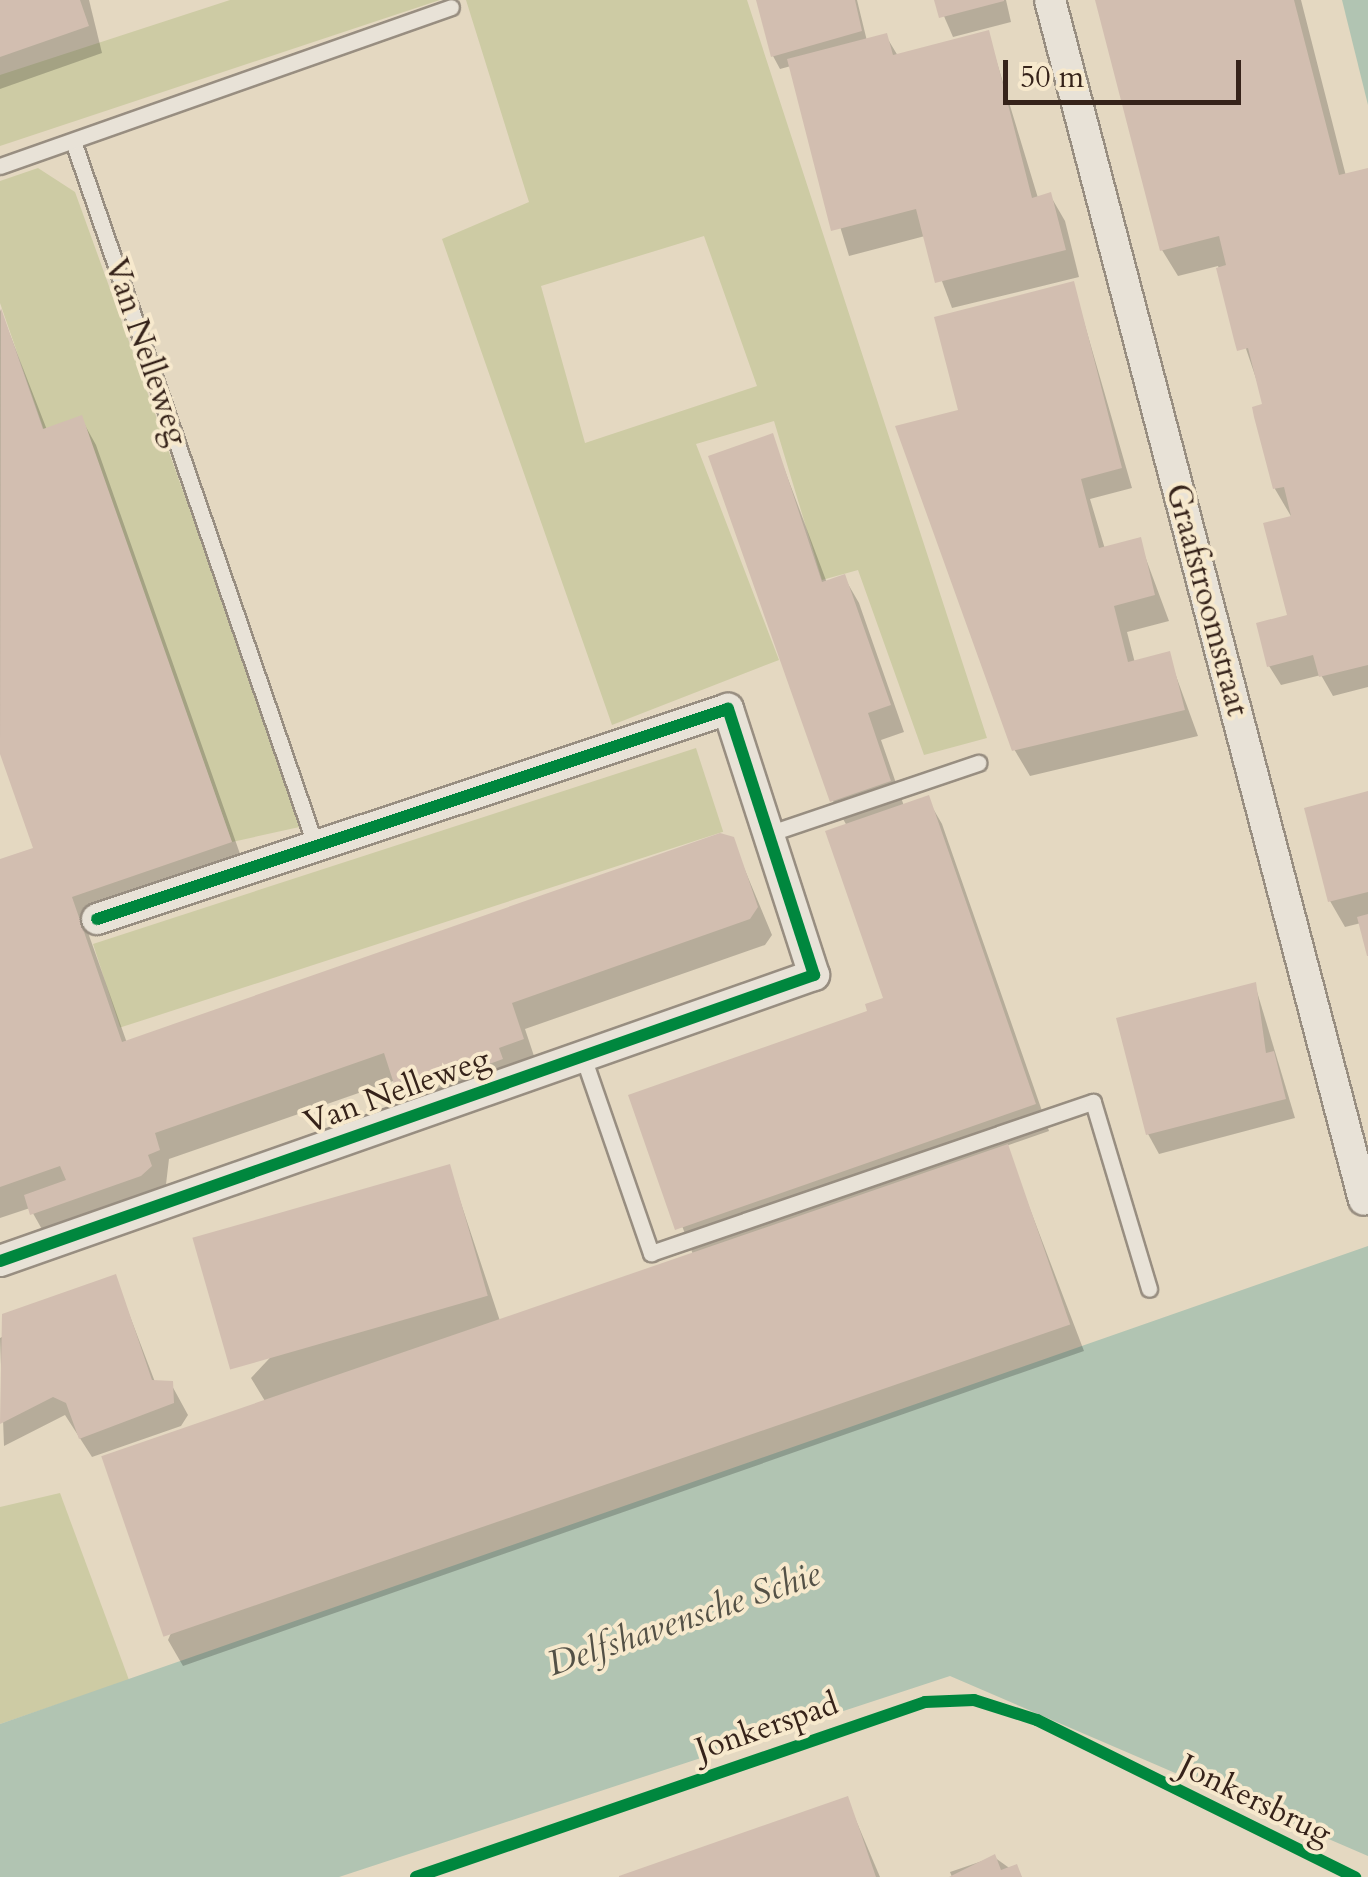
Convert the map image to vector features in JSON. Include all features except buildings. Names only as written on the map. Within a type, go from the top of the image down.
[{"type":"street","name":"Graafstroomstraat","points":[[1050,0],[1364,1200]]},
{"type":"street","points":[[97,920],[728,709],[772,833]]},
{"type":"street","name":"Van Nelleweg","points":[[0,1262],[582,1054],[814,976],[772,833]]},
{"type":"lane","points":[[0,166],[451,8]]},
{"type":"lane","name":"Van Nelleweg","points":[[73,140],[316,846]]},
{"type":"lane","points":[[772,833],[978,763]]},
{"type":"lane","points":[[582,1054],[651,1252],[1093,1102],[1149,1289]]},
{"type":"shaded area","points":[[230,0],[440,0],[0,146],[0,75]]},
{"type":"shaded area","points":[[466,0],[747,0],[987,738],[924,755],[858,570],[822,580],[774,421],[696,444],[779,660],[612,725],[442,239],[529,202]],"holes":[[[704,236],[757,386],[585,443],[541,286]]]},
{"type":"shaded area","points":[[38,168],[75,192],[304,826],[232,842],[81,418],[44,430],[0,303],[0,181]]},
{"type":"shaded area","points":[[696,748],[723,832],[120,1028],[93,944]]},
{"type":"shaded area","points":[[60,1493],[129,1680],[0,1724],[0,1507]]},
{"type":"water","points":[[1342,0],[1368,0],[1368,105]]},
{"type":"water","name":"Delfshavensche Schie","points":[[1368,1246],[1368,1856],[950,1676],[339,1877],[0,1877],[0,1724]]},
{"type":"cycle path","points":[[0,1261],[814,975],[728,709],[97,919]]},
{"type":"cycle path","name":"Jonkerspad","points":[[416,1877],[925,1702],[974,1700],[1037,1720],[1355,1877]]}]
